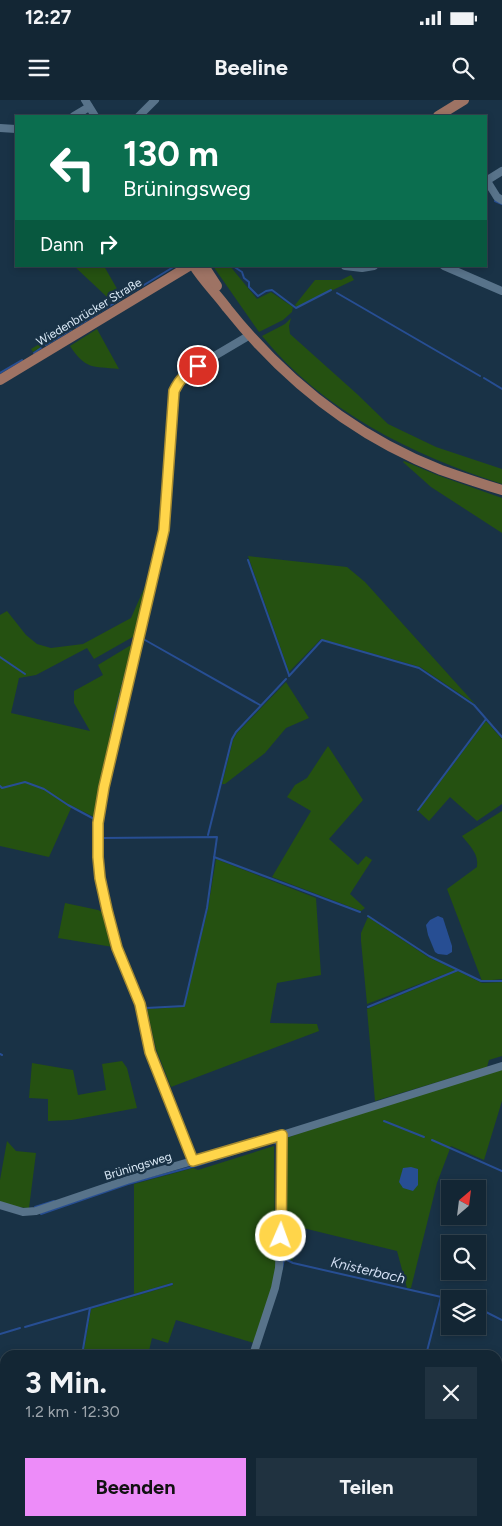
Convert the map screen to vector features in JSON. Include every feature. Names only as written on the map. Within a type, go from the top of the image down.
[{"type":"main road","points":[[440,115],[464,100]]},
{"type":"main road","name":"Wiedenbrücker Straße","points":[[0,380],[187,267]]},
{"type":"main road","points":[[194,267],[198,274],[249,334],[294,381],[320,402],[381,442],[440,470],[502,490]]},
{"type":"main road","points":[[205,267],[242,320],[249,334]]},
{"type":"street","points":[[140,115],[155,100]]},
{"type":"street","points":[[75,115],[87,103],[94,115]]},
{"type":"street","points":[[0,128],[15,129]]},
{"type":"street","points":[[487,180],[502,171]]},
{"type":"street","points":[[487,183],[496,197],[502,200]]},
{"type":"street","points":[[354,267],[368,267]]},
{"type":"street","points":[[446,267],[502,290]]},
{"type":"street","points":[[193,1161],[150,1052],[140,1004],[117,948],[100,878],[98,857],[99,821],[104,787],[164,530],[174,391],[184,374],[249,334]]},
{"type":"street","name":"Brüningsweg","points":[[0,1206],[23,1212],[36,1211],[127,1180],[282,1135],[502,1066]]},
{"type":"street","points":[[255,1350],[275,1288],[279,1268],[282,1135]]},
{"type":"green space","points":[[75,267],[105,267],[120,294],[73,323],[70,329],[33,352],[31,349],[65,329],[69,320],[107,297]]},
{"type":"green space","points":[[214,267],[231,267],[257,299],[271,292],[293,307],[292,312],[283,320],[259,332]]},
{"type":"green space","points":[[351,275],[354,280],[297,307],[295,305],[315,280],[341,280]]},
{"type":"green space","points":[[291,318],[290,334],[388,424],[436,447],[502,469],[502,484],[435,459],[402,444],[341,408],[313,387],[286,363],[262,336],[285,324]]},
{"type":"green space","points":[[97,329],[119,369],[96,367],[85,363],[70,346]]},
{"type":"green space","points":[[404,461],[502,498],[502,533],[431,487]]},
{"type":"green space","points":[[248,556],[347,567],[365,582],[475,704],[420,667],[321,639],[289,672]]},
{"type":"green space","points":[[146,584],[150,585],[138,634],[94,659],[87,648],[36,675],[19,678],[11,713],[90,731],[74,703],[74,691],[103,675],[98,665],[136,642],[117,714],[96,818],[72,806],[49,857],[0,846],[0,615],[7,611],[26,635],[37,644],[51,648],[83,644],[131,618]]},
{"type":"green space","points":[[286,682],[309,718],[286,728],[265,753],[225,784],[222,784],[233,740],[237,733]]},
{"type":"green space","points":[[486,721],[502,739],[502,804],[477,821],[450,797],[429,821],[418,811]]},
{"type":"green space","points":[[328,746],[363,800],[329,839],[358,865],[366,856],[372,860],[350,894],[365,908],[361,911],[272,877],[311,811],[287,797],[295,785],[307,778]]},
{"type":"green space","points":[[502,811],[502,979],[482,981],[447,889],[477,867],[477,858],[462,836]]},
{"type":"green space","points":[[216,859],[316,898],[321,975],[277,983],[270,1023],[317,1024],[319,1031],[171,1087],[156,1049],[147,1009],[184,1007],[208,908]]},
{"type":"green space","points":[[65,903],[102,912],[113,947],[58,938]]},
{"type":"green space","points":[[368,917],[428,957],[456,970],[367,1004],[361,933]]},
{"type":"green space","points":[[458,971],[482,983],[502,982],[502,1056],[489,1060],[487,1067],[375,1101],[367,1009]]},
{"type":"green space","points":[[122,1061],[127,1068],[137,1108],[72,1120],[48,1121],[48,1099],[29,1098],[32,1063],[73,1070],[78,1095],[106,1090],[102,1064]]},
{"type":"green space","points":[[502,1069],[502,1101],[484,1160],[451,1146],[437,1183],[411,1288],[407,1288],[397,1251],[303,1228],[292,1261],[282,1254],[286,1138],[375,1107]]},
{"type":"green space","points":[[7,1141],[16,1151],[36,1153],[29,1208],[14,1207],[0,1202],[0,1180]]},
{"type":"green space","points":[[274,1146],[275,1252],[278,1255],[273,1287],[254,1343],[176,1320],[168,1343],[152,1338],[149,1350],[84,1350],[91,1309],[173,1285],[172,1283],[134,1294],[134,1184],[193,1168],[198,1170]]},
{"type":"water","points":[[438,916],[443,918],[452,946],[452,952],[447,955],[435,952],[428,935],[426,925],[430,920]]},
{"type":"water","points":[[411,1167],[418,1169],[418,1185],[413,1191],[403,1188],[399,1182],[403,1168]]},
{"type":"waterway","points":[[495,201],[502,204]]},
{"type":"waterway","points":[[126,296],[173,267]]},
{"type":"waterway","points":[[234,267],[242,272],[244,278],[249,282],[249,287],[258,296],[272,290],[296,308],[331,290]]},
{"type":"waterway","points":[[337,293],[480,376]]},
{"type":"waterway","points":[[76,327],[121,299]]},
{"type":"waterway","points":[[46,345],[71,330]]},
{"type":"waterway","points":[[34,353],[41,348]]},
{"type":"waterway","points":[[0,373],[22,360]]},
{"type":"waterway","points":[[484,378],[502,389]]},
{"type":"waterway","points":[[248,560],[289,675]]},
{"type":"waterway","points":[[134,639],[143,603]]},
{"type":"waterway","points":[[145,640],[260,705]]},
{"type":"waterway","points":[[289,676],[322,640],[419,668],[474,705],[502,737]]},
{"type":"waterway","points":[[108,753],[115,715],[133,645]]},
{"type":"waterway","points":[[0,657],[25,674]]},
{"type":"waterway","points":[[208,835],[232,739],[236,732],[286,679]]},
{"type":"waterway","points":[[418,810],[486,719]]},
{"type":"waterway","name":"Knisterbach","points":[[0,786],[2,788],[25,782],[44,789],[96,820]]},
{"type":"waterway","points":[[102,838],[217,837],[207,908],[184,1006],[146,1008]]},
{"type":"waterway","name":"Knisterbach","points":[[102,841],[103,869]]},
{"type":"waterway","points":[[214,857],[360,912]]},
{"type":"waterway","name":"Knisterbach","points":[[111,910],[122,951]]},
{"type":"waterway","points":[[368,916],[429,956],[481,981],[502,981]]},
{"type":"waterway","points":[[368,1007],[458,970]]},
{"type":"waterway","name":"Knisterbach","points":[[140,995],[146,1008],[151,1039]]},
{"type":"waterway","name":"Knisterbach","points":[[177,1109],[195,1156]]},
{"type":"waterway","points":[[384,1121],[424,1137]]},
{"type":"waterway","points":[[432,1140],[502,1171]]},
{"type":"waterway","name":"Knisterbach","points":[[41,1214],[128,1184],[199,1165],[273,1142],[277,1144],[277,1229]]},
{"type":"waterway","points":[[35,1207],[54,1201]]},
{"type":"waterway","name":"Knisterbach","points":[[283,1258],[293,1263],[441,1297]]},
{"type":"waterway","points":[[282,1269],[284,1259]]},
{"type":"waterway","points":[[25,1327],[172,1284]]},
{"type":"waterway","points":[[427,1350],[441,1297]]},
{"type":"waterway","points":[[83,1350],[90,1308]]},
{"type":"waterway","name":"Knisterbach","points":[[486,1312],[502,1320]]},
{"type":"waterway","points":[[0,1334],[20,1328]]},
{"type":"route","points":[[198,366],[184,374],[174,391],[164,530],[104,787],[98,823],[100,878],[117,948],[140,1004],[150,1052],[193,1161],[282,1135],[281,1236]]}]
